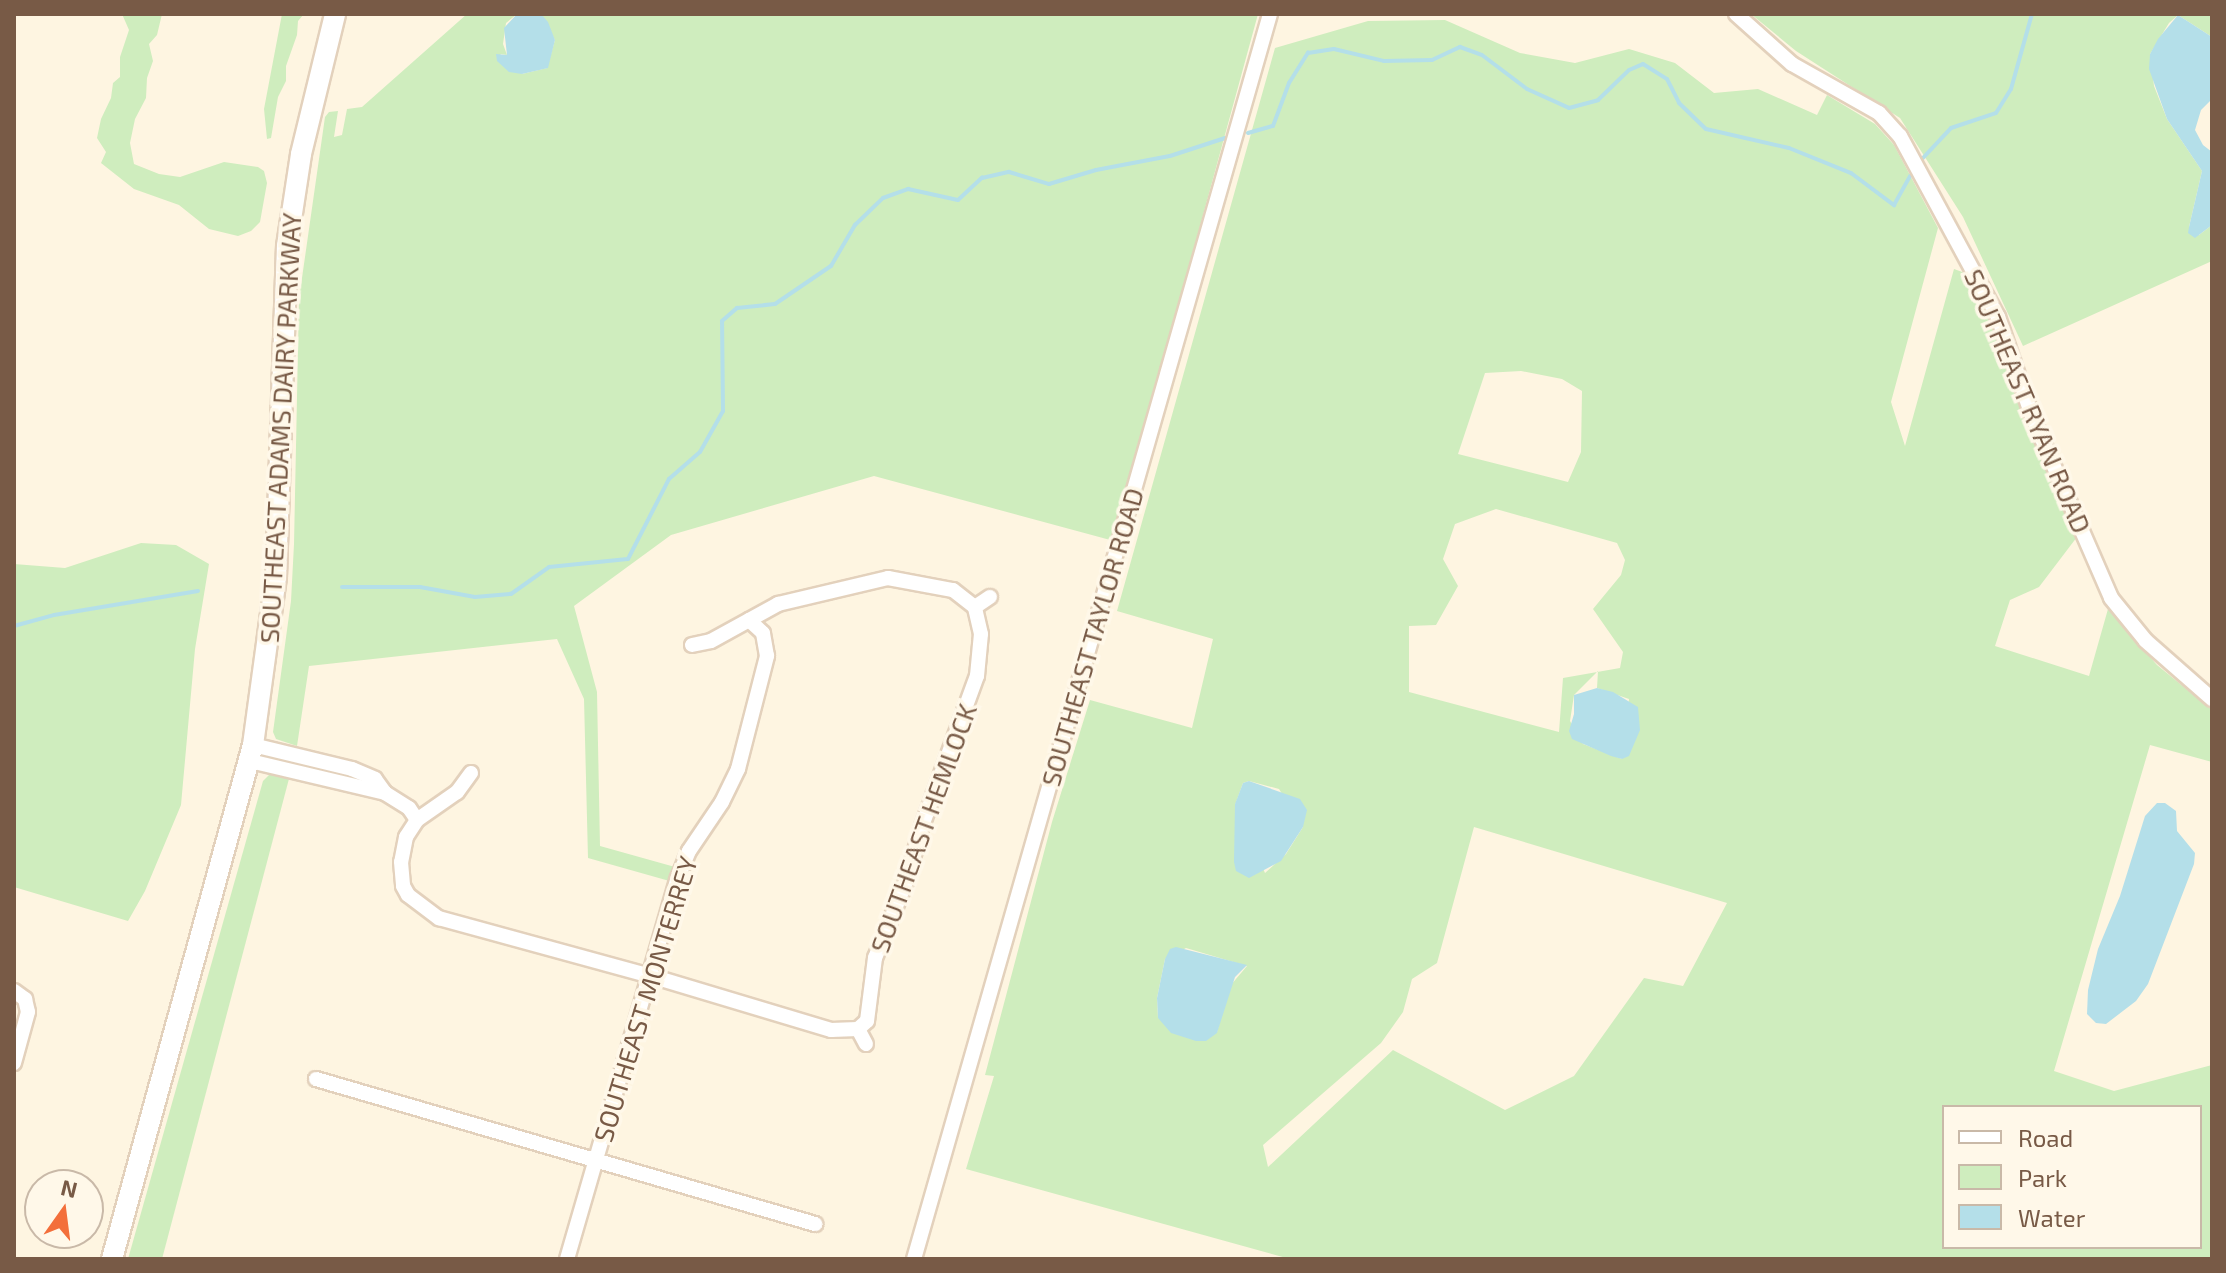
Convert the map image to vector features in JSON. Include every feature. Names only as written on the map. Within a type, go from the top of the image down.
[{"type":"main road","name":"SOUTHEAST ADAMS DAIRY PARKWAY","points":[[112,1259],[252,753],[276,577],[287,246],[301,154],[335,14]]},
{"type":"street","name":"SOUTHEAST TAYLOR ROAD","points":[[914,1259],[1270,14]]},
{"type":"street","name":"SOUTHEAST RYAN ROAD","points":[[1736,14],[1792,64],[1879,113],[1900,136],[1998,317],[2032,416],[2111,598],[2146,641],[2212,699]]},
{"type":"street","points":[[692,645],[711,641],[778,604],[888,578],[953,590],[975,607],[990,597]]},
{"type":"street","name":"SOUTHEAST HEMLOCK","points":[[858,1029],[867,1021],[875,958],[907,879],[922,826],[977,676],[981,634],[975,607]]},
{"type":"street","name":"SOUTHEAST MONTERREY","points":[[567,1259],[689,851],[722,802],[738,769],[767,656],[763,633],[749,620]]},
{"type":"street","points":[[252,753],[385,793],[409,808],[417,820]]},
{"type":"street","points":[[471,773],[457,792],[417,820],[406,837],[397,890],[439,918],[651,976],[831,1030],[858,1029],[866,1044]]},
{"type":"street","points":[[14,1063],[28,1012],[25,996]]},
{"type":"street","points":[[316,1079],[815,1224]]},
{"type":"green space","points":[[122,14],[162,14],[157,35],[149,44],[153,61],[147,78],[146,98],[135,119],[130,143],[134,164],[159,174],[180,177],[224,162],[258,167],[264,171],[267,183],[260,222],[251,231],[238,236],[209,229],[179,205],[134,189],[101,163],[106,152],[97,138],[101,119],[111,98],[113,83],[120,77],[120,57],[129,30]]},
{"type":"green space","points":[[282,14],[304,14],[298,21],[297,35],[286,66],[286,81],[278,97],[271,138],[267,139],[264,109]]},
{"type":"green space","points":[[467,14],[517,14],[506,23],[503,44],[507,55],[500,54],[522,74],[547,68],[555,40],[541,14],[1258,14],[1114,541],[874,476],[671,535],[574,606],[597,692],[600,846],[675,867],[673,882],[588,858],[584,699],[557,639],[309,666],[297,746],[276,739],[273,732],[291,601],[299,299],[325,117],[329,112],[338,111],[334,137],[342,135],[347,109],[362,107]]},
{"type":"green space","points":[[1751,14],[2212,14],[2212,37],[2178,15],[2169,23],[2150,54],[2154,86],[2167,119],[2202,171],[2189,227],[2199,235],[2212,225],[2212,261],[2023,346],[1963,217],[1900,118],[1796,51]]},
{"type":"green space","points":[[1445,20],[1520,53],[1575,63],[1629,49],[1675,63],[1714,93],[1758,89],[1817,115],[1827,95],[1875,124],[1894,145],[1938,228],[1891,402],[1905,446],[1954,269],[1965,273],[1997,334],[2077,537],[2039,587],[2010,600],[1995,646],[2089,676],[2108,609],[2157,665],[2212,710],[2212,762],[2150,745],[2054,1071],[2114,1091],[2212,1065],[2212,1259],[1290,1259],[966,1169],[994,1076],[985,1075],[1052,822],[1090,700],[1192,728],[1213,639],[1117,611],[1275,48],[1368,21]],"holes":[[[1521,371],[1562,379],[1582,391],[1581,452],[1568,482],[1458,454],[1485,373]],[[1496,509],[1617,543],[1625,560],[1621,575],[1593,609],[1623,652],[1620,668],[1598,672],[1597,688],[1629,699],[1622,759],[1583,744],[1570,721],[1574,695],[1597,672],[1563,678],[1559,732],[1409,692],[1409,626],[1436,625],[1458,586],[1443,559],[1455,524]],[[1249,781],[1279,789],[1303,827],[1286,854],[1265,873],[1235,805],[1243,783]],[[1474,827],[1727,903],[1683,986],[1644,978],[1574,1076],[1505,1110],[1393,1050],[1268,1167],[1263,1145],[1381,1043],[1403,1012],[1412,979],[1437,963]],[[1186,948],[1247,966],[1230,986],[1217,1032],[1158,1018],[1157,998],[1165,959]]]},
{"type":"green space","points":[[141,543],[176,545],[209,564],[195,649],[181,805],[145,891],[128,921],[14,887],[14,564],[65,568]]},
{"type":"green space","points":[[271,773],[290,775],[162,1259],[128,1259],[263,781]]},
{"type":"water","points":[[517,14],[541,14],[548,22],[555,40],[548,68],[522,74],[509,72],[497,61],[496,54],[507,55],[504,28]]},
{"type":"water","points":[[2178,15],[2212,37],[2212,99],[2201,110],[2195,130],[2203,145],[2212,152],[2212,225],[2195,238],[2188,233],[2202,171],[2167,119],[2149,69],[2150,54],[2158,39]]},
{"type":"water","points":[[1597,688],[1613,692],[1638,707],[1640,730],[1629,756],[1622,759],[1572,739],[1569,731],[1574,714],[1574,695]]},
{"type":"water","points":[[1249,781],[1300,799],[1307,810],[1303,827],[1281,861],[1249,878],[1236,871],[1234,862],[1235,804],[1243,783]]},
{"type":"water","points":[[2157,803],[2165,803],[2176,811],[2177,831],[2195,853],[2194,864],[2148,984],[2136,1001],[2106,1024],[2096,1023],[2087,1014],[2088,990],[2098,949],[2120,896],[2145,816]]},
{"type":"water","points":[[1176,947],[1247,965],[1235,977],[1217,1033],[1206,1041],[1171,1033],[1158,1018],[1157,998],[1165,959],[1170,949]]},
{"type":"waterway","points":[[1922,159],[1951,128],[1996,113],[2011,89],[2032,14]]},
{"type":"waterway","points":[[1248,133],[1273,126],[1289,83],[1308,53],[1334,49],[1384,61],[1432,60],[1460,47],[1482,55],[1527,89],[1569,108],[1598,100],[1629,70],[1643,64],[1667,79],[1679,103],[1706,129],[1789,148],[1851,173],[1894,205],[1910,176]]},
{"type":"waterway","points":[[342,587],[420,587],[475,597],[511,594],[549,567],[628,559],[669,479],[700,452],[723,411],[722,321],[737,308],[775,304],[831,266],[855,225],[883,198],[908,189],[958,200],[982,178],[1009,172],[1049,184],[1096,170],[1170,156],[1225,138]]},
{"type":"waterway","points":[[14,626],[54,615],[198,591]]}]
